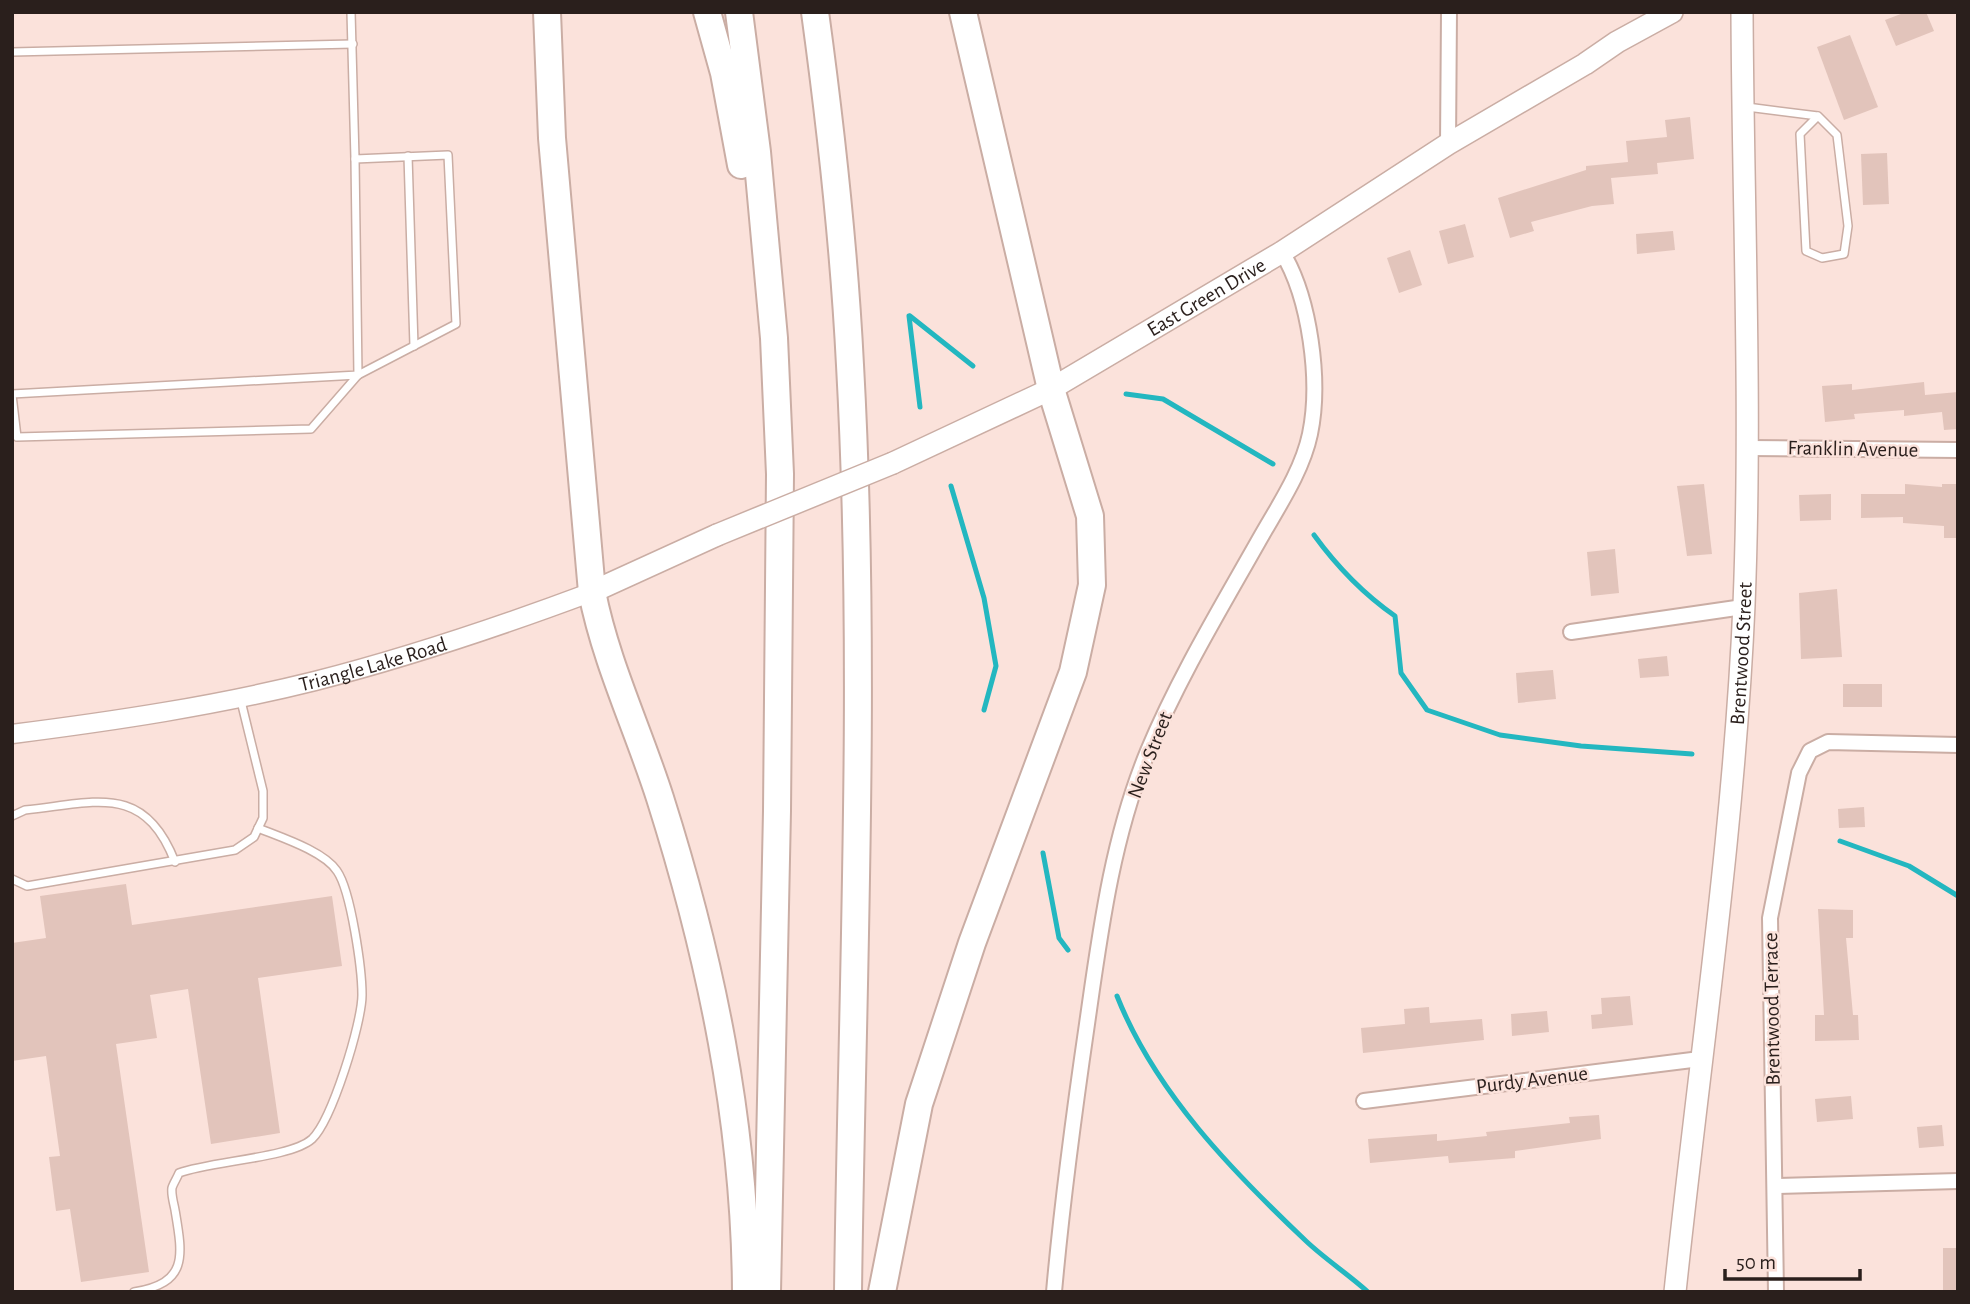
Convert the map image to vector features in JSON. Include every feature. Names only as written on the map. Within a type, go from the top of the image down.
[{"type":"highway","points":[[547,12],[552,138],[592,592],[600,631],[659,796],[709,974],[735,1121],[746,1292]]},
{"type":"highway","points":[[707,12],[734,119],[754,269],[774,338]]},
{"type":"highway","points":[[739,12],[757,152],[774,338],[780,474],[767,1292]]},
{"type":"highway","points":[[815,12],[833,144],[851,367],[857,548],[858,725],[848,1292]]},
{"type":"highway","points":[[830,12],[839,87],[833,144]]},
{"type":"highway","points":[[882,1292],[900,1189],[919,1104],[939,1037],[1051,738],[1086,623],[1092,585],[1090,516],[1051,389],[963,12]]},
{"type":"main road","name":"East Green Drive","points":[[717,535],[893,463],[1051,389],[1282,252],[1448,144],[1585,64],[1617,41],[1672,12]]},
{"type":"main road","name":"Brentwood Street","points":[[1675,1292],[1700,1059],[1727,851],[1744,607],[1748,448],[1742,12]]},
{"type":"main road","name":"Triangle Lake Road","points":[[592,592],[717,535]]},
{"type":"street","points":[[1448,144],[1449,12]]},
{"type":"street","name":"New Street","points":[[1054,1292],[1068,1154],[1099,937],[1118,844],[1147,752],[1189,666],[1295,476],[1310,434],[1314,382],[1309,340],[1295,274],[1282,252]]},
{"type":"street","name":"Franklin Avenue","points":[[1748,448],[1958,450]]},
{"type":"street","name":"Triangle Lake Road","points":[[12,734],[140,717],[314,681],[494,629],[592,592]]},
{"type":"street","points":[[1572,632],[1744,607]]},
{"type":"street","name":"Brentwood Terrace","points":[[1776,1292],[1770,918],[1799,773],[1810,751],[1828,742],[1958,745]]},
{"type":"street","name":"Purdy Avenue","points":[[1364,1101],[1700,1059]]},
{"type":"street","points":[[1776,1186],[1958,1181]]},
{"type":"lane","points":[[351,12],[358,375]]},
{"type":"lane","points":[[12,52],[353,44]]},
{"type":"lane","points":[[1743,106],[1818,116],[1837,135],[1848,226],[1844,254],[1822,258],[1806,251],[1801,176],[1800,134],[1818,116]]},
{"type":"lane","points":[[355,159],[448,155],[456,324],[358,375],[311,429],[17,437],[12,394],[358,375]]},
{"type":"lane","points":[[408,156],[414,346]]},
{"type":"lane","points":[[12,879],[27,886],[175,862],[235,850],[254,837],[263,818],[263,791],[240,696]]},
{"type":"lane","points":[[12,816],[25,810],[115,800],[145,814],[164,833],[175,862]]},
{"type":"lane","points":[[134,1292],[153,1289],[169,1281],[178,1269],[181,1254],[172,1189],[179,1173],[195,1167],[296,1148],[311,1140],[327,1119],[350,1050],[362,997],[350,905],[337,870],[307,848],[258,828]]},
{"type":"building","points":[[1906,12],[1926,12],[1934,31],[1896,46],[1885,20]]},
{"type":"building","points":[[1850,35],[1878,107],[1844,120],[1817,47]]},
{"type":"building","points":[[1690,117],[1694,159],[1657,163],[1658,174],[1611,178],[1614,204],[1592,206],[1531,222],[1534,231],[1510,238],[1498,198],[1586,170],[1586,166],[1628,162],[1626,141],[1667,137],[1665,120]]},
{"type":"building","points":[[1887,153],[1889,204],[1863,205],[1861,154]]},
{"type":"building","points":[[1465,224],[1474,257],[1448,264],[1439,231]]},
{"type":"building","points":[[1673,231],[1675,250],[1637,254],[1636,234]]},
{"type":"building","points":[[1410,250],[1422,285],[1399,293],[1387,258]]},
{"type":"building","points":[[1924,382],[1925,395],[1958,392],[1958,429],[1944,430],[1942,412],[1904,416],[1904,410],[1854,414],[1855,419],[1825,422],[1822,386],[1852,384],[1852,390]]},
{"type":"building","points":[[1704,484],[1712,554],[1687,556],[1677,486]]},
{"type":"building","points":[[1905,484],[1942,487],[1942,484],[1958,484],[1958,538],[1944,538],[1944,526],[1903,523],[1903,517],[1861,518],[1861,494],[1905,494]]},
{"type":"building","points":[[1831,494],[1831,520],[1800,521],[1799,495]]},
{"type":"building","points":[[1615,549],[1619,593],[1591,596],[1587,552]]},
{"type":"building","points":[[1837,589],[1842,657],[1801,659],[1799,593]]},
{"type":"building","points":[[1667,656],[1669,676],[1640,678],[1638,659]]},
{"type":"building","points":[[1553,670],[1556,699],[1518,703],[1516,673]]},
{"type":"building","points":[[1843,684],[1882,684],[1882,707],[1843,707]]},
{"type":"building","points":[[1864,807],[1865,827],[1839,828],[1838,809]]},
{"type":"building","points":[[126,884],[132,925],[332,896],[342,966],[258,978],[280,1133],[211,1144],[188,989],[150,995],[157,1038],[116,1044],[149,1272],[81,1282],[70,1209],[56,1211],[49,1157],[60,1156],[46,1056],[12,1061],[12,943],[46,938],[40,896]]},
{"type":"building","points":[[1818,909],[1853,910],[1853,938],[1846,938],[1853,1015],[1858,1015],[1859,1040],[1815,1041],[1815,1015],[1824,1015]]},
{"type":"building","points":[[1630,996],[1633,1025],[1592,1029],[1591,1015],[1602,1014],[1601,998]]},
{"type":"building","points":[[1429,1007],[1430,1023],[1482,1019],[1484,1040],[1363,1053],[1361,1028],[1405,1024],[1404,1009]]},
{"type":"building","points":[[1547,1011],[1549,1032],[1512,1036],[1511,1014]]},
{"type":"building","points":[[1851,1096],[1853,1119],[1817,1122],[1815,1099]]},
{"type":"building","points":[[1599,1115],[1601,1139],[1515,1151],[1515,1158],[1449,1163],[1448,1156],[1370,1163],[1368,1139],[1437,1134],[1437,1141],[1487,1136],[1486,1132],[1570,1123],[1569,1117]]},
{"type":"building","points":[[1942,1125],[1944,1146],[1919,1148],[1917,1127]]},
{"type":"building","points":[[1943,1248],[1958,1248],[1958,1292],[1943,1292]]},
{"type":"waterway","points":[[909,316],[920,407]]},
{"type":"waterway","points":[[910,316],[973,366]]},
{"type":"waterway","points":[[1126,394],[1163,399],[1273,464]]},
{"type":"waterway","points":[[951,486],[984,598],[996,666],[984,710]]},
{"type":"waterway","points":[[1314,535],[1351,579],[1395,616],[1401,673],[1427,710],[1500,735],[1581,746],[1692,754]]},
{"type":"waterway","points":[[1840,841],[1909,866],[1958,896]]},
{"type":"waterway","points":[[1043,853],[1059,938],[1068,950]]},
{"type":"waterway","points":[[1117,996],[1152,1065],[1198,1128],[1251,1187],[1313,1248],[1368,1292]]}]
